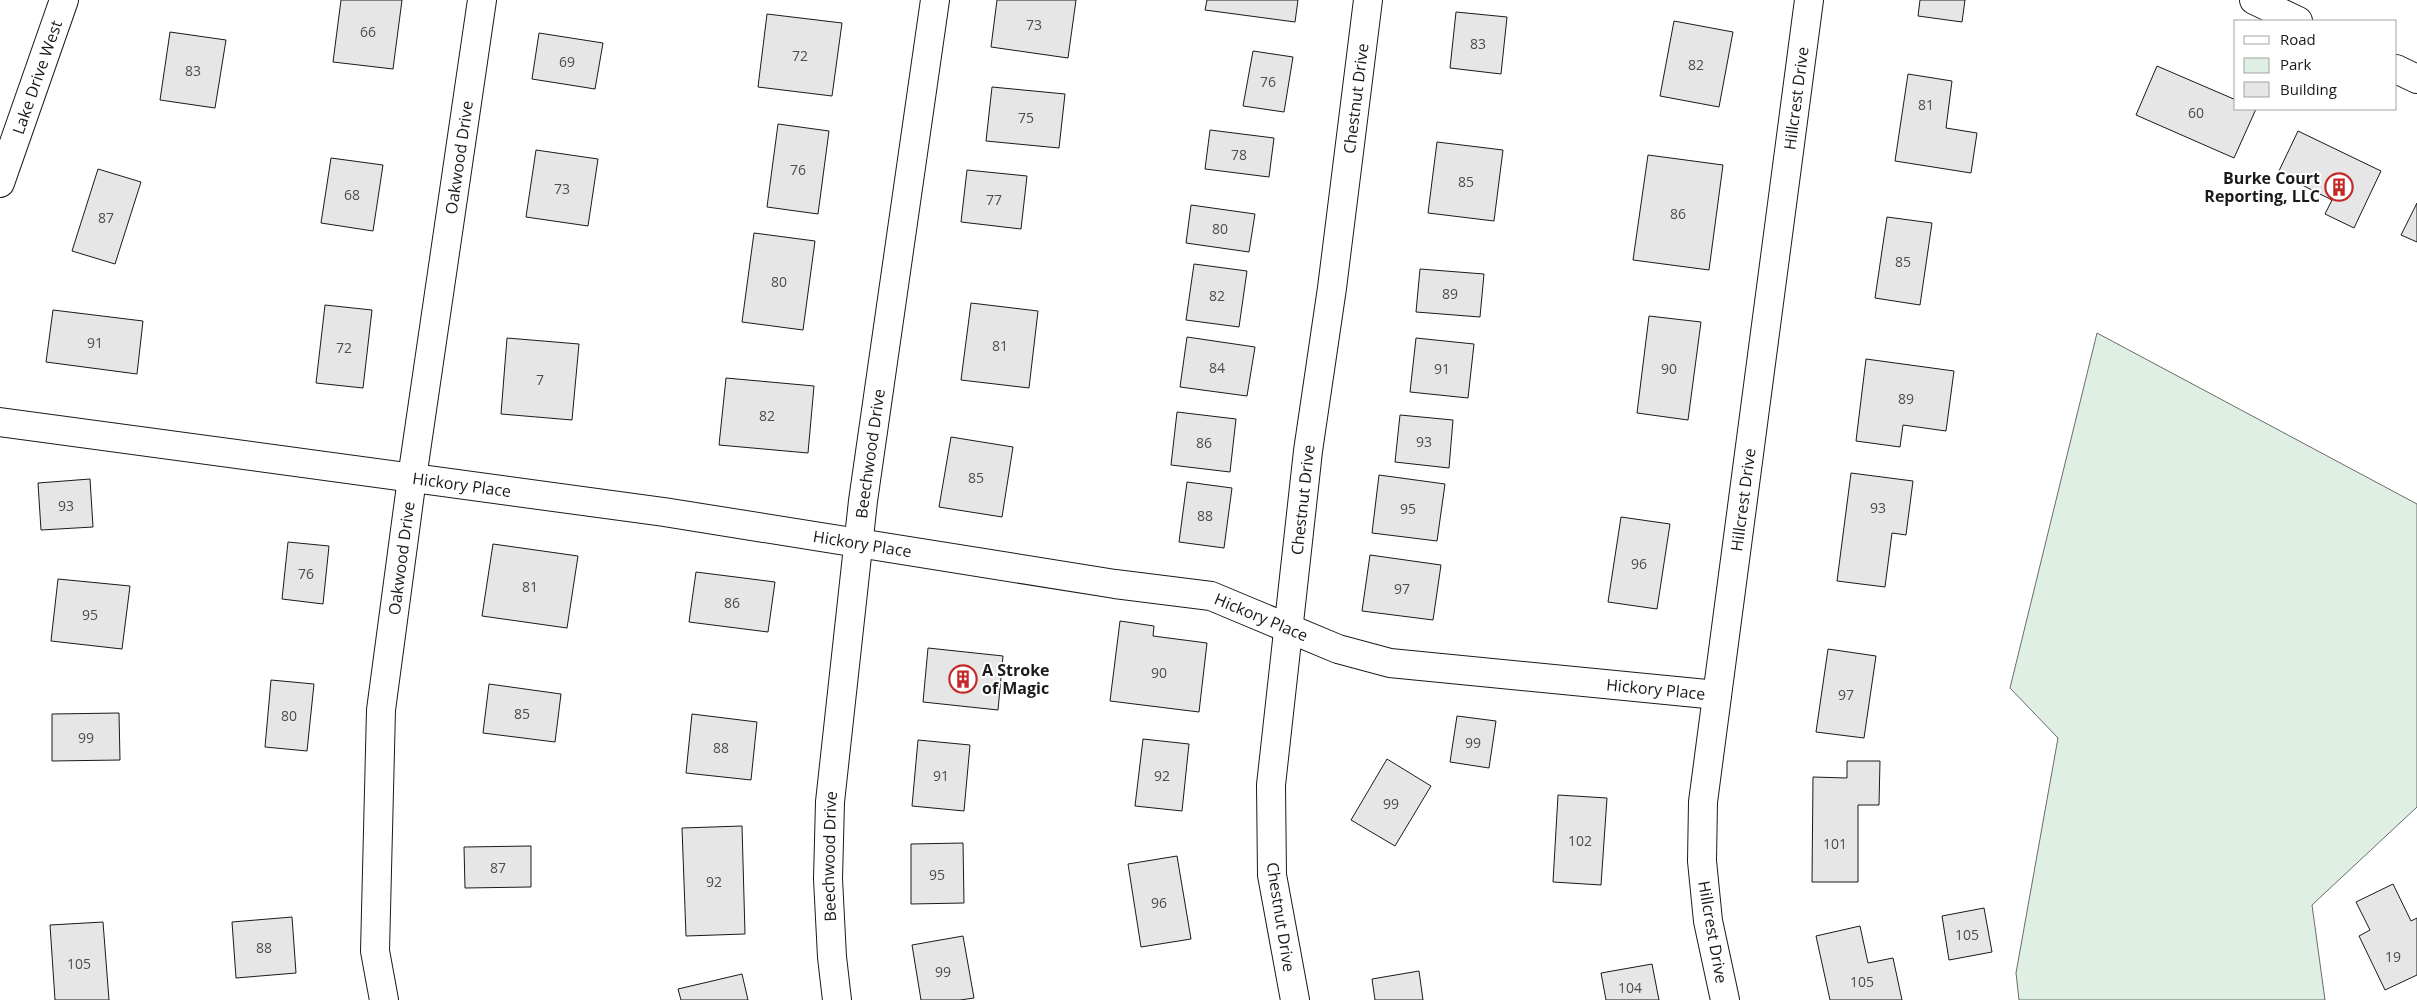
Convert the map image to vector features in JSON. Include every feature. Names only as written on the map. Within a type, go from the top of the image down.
[{"type":"street","name":"Lake Drive West","points":[[0,183],[64,0]]},
{"type":"street","name":"Oakwood Drive","points":[[384,1000],[375,952],[381,710],[412,478],[482,0]]},
{"type":"street","name":"Beechwood Drive","points":[[837,1000],[832,957],[828,879],[830,802],[859,543],[936,0]]},
{"type":"street","name":"Chestnut Drive","points":[[1295,1000],[1272,875],[1270,785],[1286,628],[1368,0]]},
{"type":"street","name":"Hillcrest Drive","points":[[1725,1000],[1708,921],[1702,861],[1703,802],[1809,0]]},
{"type":"street","points":[[2254,0],[2296,20]]},
{"type":"street","points":[[2397,69],[2417,79]]},
{"type":"street","name":"Hickory Place","points":[[0,422],[664,512],[1115,584],[1211,596],[1338,650],[1390,663],[1717,695]]},
{"type":"green space","points":[[2097,333],[2417,504],[2417,807],[2312,905],[2325,1000],[2019,1000],[2016,973],[2058,738],[2010,688]]},
{"type":"building","points":[[341,0],[402,0],[393,69],[333,62]]},
{"type":"building","points":[[997,0],[1076,0],[1068,58],[991,47]]},
{"type":"building","points":[[1207,0],[1298,0],[1295,22],[1205,10]]},
{"type":"building","points":[[1920,0],[1965,0],[1962,22],[1918,16]]},
{"type":"building","points":[[1456,12],[1507,17],[1501,74],[1450,68]]},
{"type":"building","points":[[767,14],[842,23],[832,96],[758,87]]},
{"type":"building","points":[[1674,21],[1733,32],[1719,107],[1660,96]]},
{"type":"building","points":[[170,32],[226,40],[215,108],[160,100]]},
{"type":"building","points":[[539,33],[603,43],[595,89],[532,79]]},
{"type":"building","points":[[1253,51],[1293,57],[1284,112],[1243,106]]},
{"type":"building","points":[[2157,66],[2234,99],[2234,110],[2256,110],[2234,158],[2136,115]]},
{"type":"building","points":[[1908,74],[1952,81],[1946,128],[1977,133],[1971,173],[1895,161]]},
{"type":"building","points":[[992,87],[1065,94],[1059,148],[986,141]]},
{"type":"building","points":[[778,124],[829,131],[818,214],[767,207]]},
{"type":"building","points":[[1210,130],[1274,138],[1269,177],[1205,169]]},
{"type":"building","name":"Burke Court Reporting, LLC","points":[[2298,131],[2381,171],[2354,228],[2325,214],[2332,200],[2278,173]]},
{"type":"building","points":[[1437,142],[1503,150],[1494,221],[1428,213]]},
{"type":"building","points":[[536,150],[598,159],[588,226],[526,217]]},
{"type":"building","points":[[1648,155],[1723,165],[1709,270],[1633,260]]},
{"type":"building","points":[[331,158],[383,165],[373,231],[321,223]]},
{"type":"building","points":[[98,169],[141,182],[115,264],[72,251]]},
{"type":"building","points":[[967,170],[1027,176],[1021,229],[961,222]]},
{"type":"building","points":[[2417,203],[2417,242],[2401,235]]},
{"type":"building","points":[[1191,205],[1255,214],[1249,252],[1186,243]]},
{"type":"building","points":[[1887,217],[1932,223],[1920,305],[1875,298]]},
{"type":"building","points":[[754,233],[815,241],[803,330],[742,322]]},
{"type":"building","points":[[1194,264],[1247,271],[1239,327],[1186,320]]},
{"type":"building","points":[[1420,269],[1484,274],[1480,317],[1416,312]]},
{"type":"building","points":[[971,303],[1038,311],[1029,388],[961,380]]},
{"type":"building","points":[[325,305],[372,310],[363,388],[316,383]]},
{"type":"building","points":[[53,310],[143,321],[137,374],[46,362]]},
{"type":"building","points":[[1649,316],[1701,322],[1688,420],[1637,413]]},
{"type":"building","points":[[1187,337],[1255,347],[1247,396],[1180,387]]},
{"type":"building","points":[[507,338],[579,344],[572,420],[501,414]]},
{"type":"building","points":[[1416,338],[1474,344],[1468,398],[1410,392]]},
{"type":"building","points":[[1866,359],[1954,371],[1946,431],[1903,425],[1900,447],[1856,441]]},
{"type":"building","points":[[726,378],[814,386],[808,453],[719,445]]},
{"type":"building","points":[[1177,412],[1236,419],[1230,472],[1171,465]]},
{"type":"building","points":[[1400,415],[1453,420],[1449,468],[1395,462]]},
{"type":"building","points":[[951,437],[1013,447],[1002,517],[939,507]]},
{"type":"building","points":[[1851,473],[1913,481],[1906,535],[1892,533],[1885,587],[1837,581]]},
{"type":"building","points":[[1379,475],[1445,484],[1437,541],[1372,533]]},
{"type":"building","points":[[90,479],[93,527],[41,530],[38,483]]},
{"type":"building","points":[[1187,482],[1232,488],[1224,548],[1179,542]]},
{"type":"building","points":[[1621,517],[1670,524],[1657,609],[1608,602]]},
{"type":"building","points":[[288,542],[329,546],[323,604],[282,599]]},
{"type":"building","points":[[493,544],[578,556],[567,628],[482,616]]},
{"type":"building","points":[[1370,555],[1441,565],[1433,620],[1362,611]]},
{"type":"building","points":[[696,572],[775,582],[768,632],[689,622]]},
{"type":"building","points":[[58,579],[130,586],[122,649],[51,641]]},
{"type":"building","points":[[1120,621],[1154,626],[1153,636],[1207,643],[1199,712],[1110,701]]},
{"type":"building","name":"A Stroke of Magic","points":[[928,648],[1003,656],[998,710],[923,702]]},
{"type":"building","points":[[1828,649],[1876,656],[1864,738],[1816,732]]},
{"type":"building","points":[[271,680],[314,684],[307,751],[265,747]]},
{"type":"building","points":[[489,684],[561,694],[555,742],[483,733]]},
{"type":"building","points":[[119,713],[120,760],[52,761],[52,714]]},
{"type":"building","points":[[692,714],[757,722],[751,780],[686,773]]},
{"type":"building","points":[[1457,716],[1496,721],[1489,768],[1450,762]]},
{"type":"building","points":[[1143,739],[1189,744],[1182,811],[1135,806]]},
{"type":"building","points":[[918,740],[970,745],[964,811],[912,806]]},
{"type":"building","points":[[1387,759],[1431,786],[1395,846],[1351,820]]},
{"type":"building","points":[[1847,761],[1880,761],[1879,805],[1858,805],[1858,882],[1812,882],[1813,777],[1847,778]]},
{"type":"building","points":[[1558,795],[1607,798],[1601,885],[1553,882]]},
{"type":"building","points":[[742,826],[745,934],[686,936],[682,828]]},
{"type":"building","points":[[963,843],[964,903],[911,904],[911,844]]},
{"type":"building","points":[[531,846],[531,887],[465,888],[464,847]]},
{"type":"building","points":[[1177,856],[1191,939],[1141,947],[1128,864]]},
{"type":"building","points":[[2393,884],[2411,921],[2417,918],[2417,975],[2385,990],[2359,936],[2370,930],[2356,902]]},
{"type":"building","points":[[1984,908],[1992,952],[1949,960],[1942,916]]},
{"type":"building","points":[[292,917],[296,973],[236,978],[232,922]]},
{"type":"building","points":[[103,922],[109,1000],[55,1000],[50,925]]},
{"type":"building","points":[[1860,926],[1868,963],[1893,958],[1902,1000],[1830,1000],[1816,936]]},
{"type":"building","points":[[963,936],[974,998],[921,1000],[912,945]]},
{"type":"building","points":[[1652,964],[1659,1000],[1606,1000],[1601,973]]},
{"type":"building","points":[[1419,971],[1423,1000],[1375,1000],[1372,979]]},
{"type":"building","points":[[742,974],[748,1000],[681,1000],[678,989]]},
{"type":"place","name":"Burke Court Reporting, LLC","points":[[2339,187]]},
{"type":"place","name":"A Stroke of Magic","points":[[963,679]]}]
